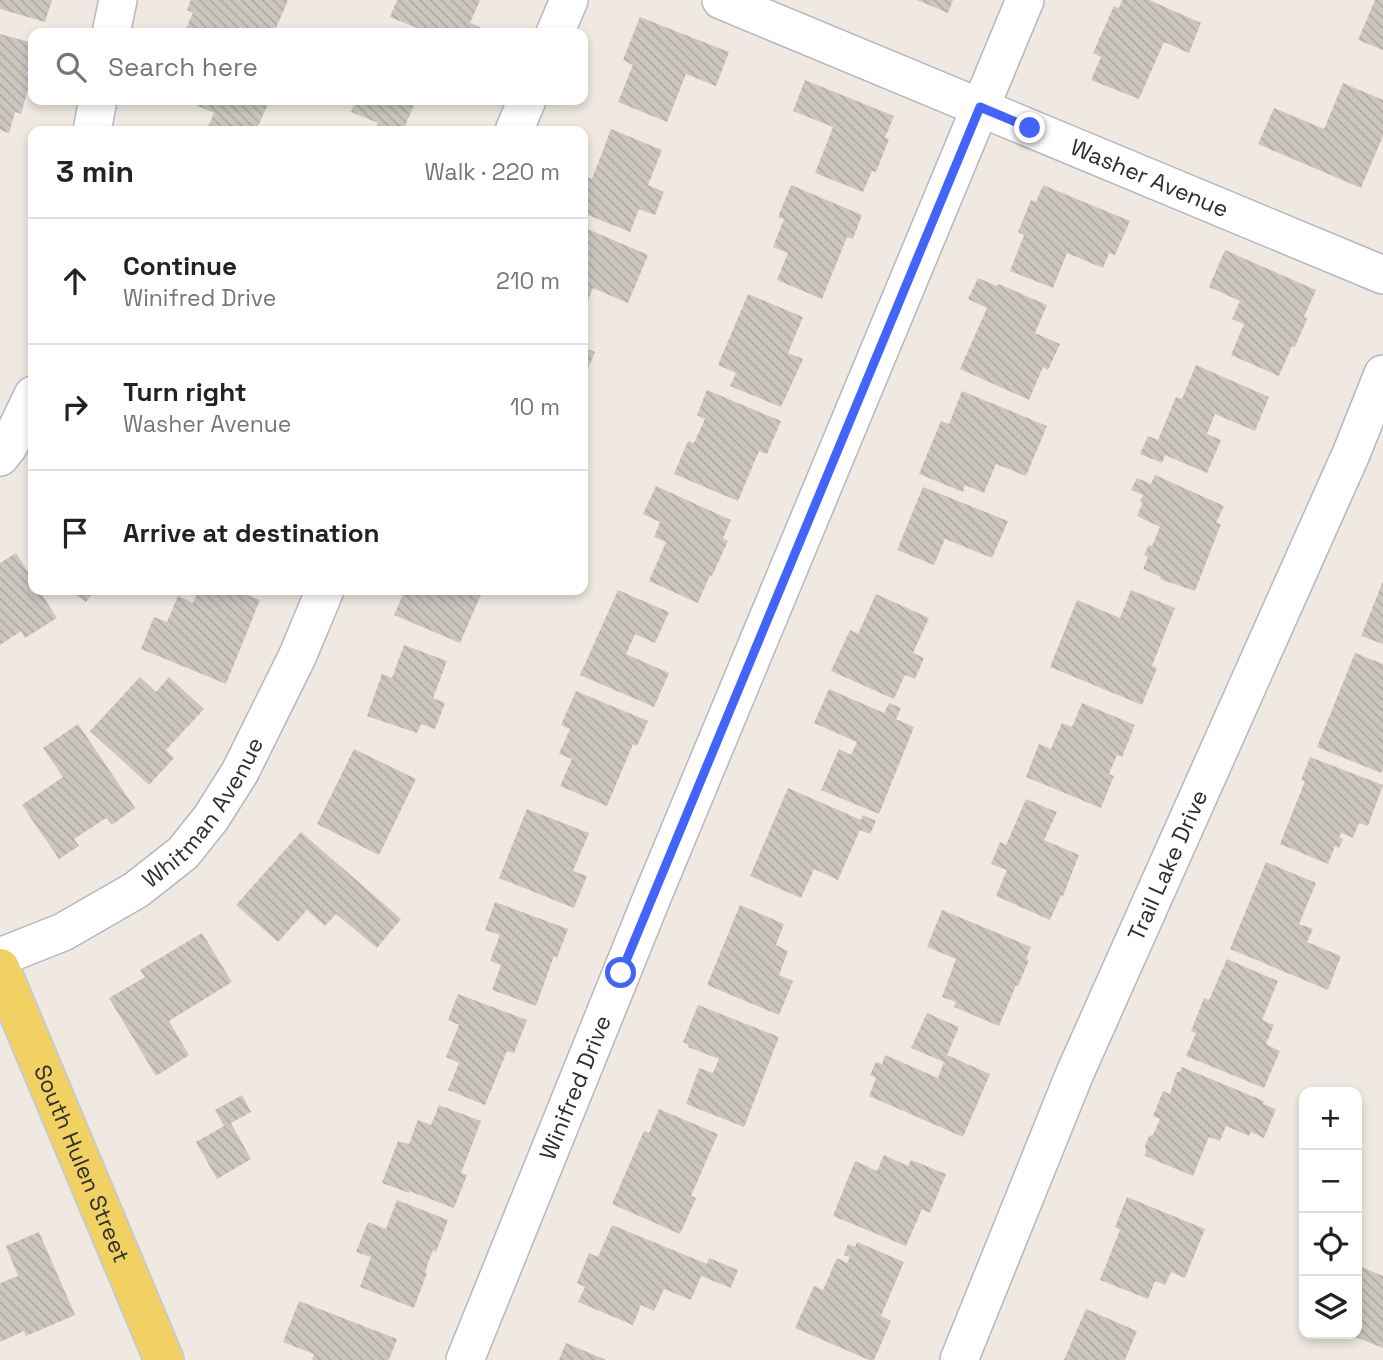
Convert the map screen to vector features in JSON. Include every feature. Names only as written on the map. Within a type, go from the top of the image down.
[{"type":"main road","name":"South Hulen Street","points":[[0,968],[159,1358]]},
{"type":"street","points":[[112,28],[117,0]]},
{"type":"street","points":[[557,28],[569,0]]},
{"type":"street","name":"Washer Avenue","points":[[720,0],[1383,275]]},
{"type":"street","name":"Winifred Drive","points":[[465,1360],[658,882],[1026,0]]},
{"type":"street","points":[[93,126],[97,105]]},
{"type":"street","points":[[516,126],[525,105]]},
{"type":"street","name":"Trail Lake Drive","points":[[959,1360],[1074,1073],[1351,454],[1383,374]]},
{"type":"street","points":[[0,457],[8,447],[28,405]]},
{"type":"street","name":"Whitman Avenue","points":[[0,957],[63,932],[136,890],[183,853],[211,818],[240,772],[297,657],[323,595]]},
{"type":"building","points":[[0,0],[52,0],[45,22],[0,9]]},
{"type":"building","points":[[191,0],[288,0],[276,28],[186,28],[193,13],[187,10]]},
{"type":"building","points":[[397,0],[480,0],[470,23],[480,28],[417,28],[390,17]]},
{"type":"building","points":[[917,0],[953,0],[948,13]]},
{"type":"building","points":[[1122,0],[1149,0],[1201,23],[1189,53],[1164,42],[1139,99],[1091,80],[1101,57],[1093,53],[1114,6],[1119,8]]},
{"type":"building","points":[[1375,0],[1383,0],[1383,50],[1358,40]]},
{"type":"building","points":[[640,17],[729,52],[716,86],[686,74],[667,122],[618,102],[633,65],[623,60]]},
{"type":"building","points":[[0,34],[28,42],[28,89],[21,114],[15,112],[9,133],[0,130]]},
{"type":"building","points":[[805,80],[894,116],[885,138],[889,139],[876,172],[872,171],[863,192],[815,173],[833,127],[793,111]]},
{"type":"building","points":[[1343,83],[1383,100],[1383,136],[1361,188],[1258,144],[1274,108],[1324,129]]},
{"type":"building","points":[[196,105],[268,105],[258,126],[208,126],[214,113]]},
{"type":"building","points":[[354,105],[414,105],[405,126],[377,126],[378,123],[351,112]]},
{"type":"building","points":[[611,129],[662,150],[648,185],[664,192],[655,215],[639,209],[630,232],[588,215],[588,177],[592,179]]},
{"type":"building","points":[[791,185],[862,215],[853,239],[847,237],[822,299],[777,280],[788,253],[773,247],[784,219],[778,217]]},
{"type":"building","points":[[1043,185],[1130,221],[1115,255],[1109,253],[1103,268],[1067,253],[1053,288],[1010,271],[1024,235],[1018,232],[1031,200],[1036,202]]},
{"type":"building","points":[[588,229],[648,255],[628,303],[593,288],[588,300]]},
{"type":"building","points":[[1225,250],[1316,290],[1295,347],[1292,346],[1279,376],[1231,355],[1244,324],[1232,319],[1240,301],[1209,287]]},
{"type":"building","points":[[978,278],[1047,305],[1035,333],[1060,344],[1048,370],[1043,367],[1029,400],[960,369],[987,308],[968,299]]},
{"type":"building","points":[[748,294],[803,317],[788,353],[803,359],[781,407],[730,386],[736,373],[718,365]]},
{"type":"building","points":[[588,349],[595,352],[588,369]]},
{"type":"building","points":[[1196,365],[1269,397],[1255,431],[1215,414],[1207,434],[1221,440],[1207,473],[1165,455],[1162,463],[1140,454],[1148,436],[1158,440],[1176,397],[1182,399]]},
{"type":"building","points":[[707,390],[781,421],[767,454],[759,451],[738,501],[674,474],[688,441],[694,443],[705,419],[697,415]]},
{"type":"building","points":[[962,391],[1047,426],[1026,476],[996,464],[984,493],[965,485],[963,492],[919,474],[941,421],[949,424]]},
{"type":"building","points":[[1155,475],[1224,506],[1216,523],[1221,524],[1195,591],[1160,579],[1161,577],[1143,569],[1148,557],[1144,555],[1149,545],[1152,546],[1160,527],[1137,516],[1143,495],[1131,490],[1137,478],[1151,484]]},
{"type":"building","points":[[656,486],[731,520],[723,538],[728,541],[698,603],[649,581],[666,542],[654,537],[660,522],[643,514]]},
{"type":"building","points":[[923,487],[1008,521],[992,558],[945,539],[934,565],[897,550]]},
{"type":"building","points":[[16,553],[28,572],[28,595],[42,595],[57,618],[25,638],[21,631],[0,645],[0,563]]},
{"type":"building","points":[[1383,581],[1383,644],[1361,636]]},
{"type":"building","points":[[618,590],[669,612],[655,643],[635,634],[626,654],[669,673],[654,707],[580,675]]},
{"type":"building","points":[[1131,590],[1175,608],[1152,666],[1157,668],[1142,705],[1050,667],[1077,600],[1120,618]]},
{"type":"building","points":[[876,594],[929,618],[913,653],[924,658],[915,679],[905,675],[894,699],[831,671],[850,630],[858,634]]},
{"type":"building","points":[[76,595],[91,595],[86,602]]},
{"type":"building","points":[[196,595],[248,595],[260,600],[226,684],[141,649],[154,617],[167,622],[178,596],[193,603]]},
{"type":"building","points":[[403,595],[481,595],[460,643],[394,615]]},
{"type":"building","points":[[404,645],[447,661],[433,698],[445,703],[435,729],[421,724],[417,733],[367,716],[382,674],[392,678]]},
{"type":"building","points":[[1355,653],[1383,664],[1381,773],[1317,747]]},
{"type":"building","points":[[140,677],[156,692],[169,677],[204,709],[166,750],[174,758],[149,785],[90,731]]},
{"type":"building","points":[[829,689],[884,713],[889,703],[901,708],[896,719],[914,727],[879,814],[821,790],[839,749],[851,755],[857,742],[814,723]]},
{"type":"building","points":[[576,691],[648,721],[637,746],[633,744],[607,806],[560,786],[572,759],[559,754],[570,729],[561,725]]},
{"type":"building","points":[[1082,703],[1135,725],[1122,757],[1117,755],[1109,774],[1114,776],[1101,808],[1026,777],[1039,744],[1051,749],[1062,723],[1072,727]]},
{"type":"building","points":[[78,724],[135,808],[112,825],[106,818],[74,839],[79,846],[59,859],[22,805],[63,777],[43,748]]},
{"type":"building","points":[[354,749],[416,779],[379,855],[317,824]]},
{"type":"building","points":[[1310,757],[1383,785],[1368,826],[1359,823],[1353,838],[1341,833],[1339,837],[1343,839],[1339,848],[1335,846],[1328,864],[1280,844],[1305,781],[1301,780]]},
{"type":"building","points":[[788,788],[861,820],[863,815],[876,821],[870,834],[860,830],[838,880],[814,869],[801,898],[750,876]]},
{"type":"building","points":[[1026,799],[1057,812],[1044,840],[1079,855],[1050,920],[996,896],[1007,870],[991,864],[1000,842],[1006,845]]},
{"type":"building","points":[[527,809],[589,833],[573,871],[587,876],[574,908],[499,878]]},
{"type":"building","points":[[301,832],[401,919],[377,948],[336,914],[325,926],[307,910],[278,942],[236,905]]},
{"type":"building","points":[[1266,862],[1316,883],[1299,924],[1313,929],[1307,942],[1341,956],[1328,990],[1230,949]]},
{"type":"building","points":[[495,902],[568,929],[557,958],[554,956],[536,1006],[492,990],[501,965],[490,961],[500,935],[485,930]]},
{"type":"building","points":[[740,905],[784,924],[776,945],[788,951],[779,975],[793,981],[779,1015],[707,985]]},
{"type":"building","points":[[942,910],[1031,947],[1026,959],[1029,960],[999,1026],[954,1007],[956,1002],[942,997],[956,959],[927,947]]},
{"type":"building","points":[[202,933],[232,982],[169,1021],[189,1055],[156,1076],[109,998],[145,977],[140,970]]},
{"type":"building","points":[[1227,959],[1278,981],[1262,1020],[1274,1025],[1266,1044],[1280,1051],[1264,1088],[1186,1056],[1196,1033],[1191,1031],[1204,998],[1209,1000]]},
{"type":"building","points":[[458,994],[527,1020],[514,1053],[507,1051],[485,1105],[448,1090],[459,1063],[446,1057],[459,1025],[448,1020]]},
{"type":"building","points":[[698,1005],[779,1037],[744,1127],[686,1104],[699,1068],[713,1073],[719,1059],[688,1047],[689,1045],[683,1042]]},
{"type":"building","points":[[927,1013],[959,1027],[947,1055],[990,1074],[963,1137],[869,1096],[876,1078],[870,1075],[876,1062],[882,1064],[885,1055],[938,1078],[944,1062],[911,1048]]},
{"type":"building","points":[[1182,1067],[1264,1101],[1263,1104],[1276,1109],[1264,1138],[1251,1132],[1249,1136],[1226,1126],[1220,1141],[1209,1137],[1193,1176],[1145,1156],[1149,1136],[1153,1135],[1160,1119],[1153,1116],[1163,1091],[1170,1094],[1177,1072],[1180,1072]]},
{"type":"building","points":[[242,1095],[251,1112],[231,1123],[251,1159],[217,1179],[196,1142],[224,1126],[215,1110]]},
{"type":"building","points":[[439,1105],[481,1121],[461,1173],[467,1175],[454,1208],[382,1183],[398,1141],[409,1144],[418,1120],[431,1125]]},
{"type":"building","points":[[659,1109],[718,1134],[691,1196],[696,1198],[680,1234],[612,1204],[644,1131],[649,1133]]},
{"type":"building","points":[[884,1155],[908,1166],[911,1160],[946,1174],[930,1213],[922,1209],[906,1246],[833,1216],[855,1161],[877,1171]]},
{"type":"building","points":[[1127,1197],[1205,1229],[1185,1278],[1171,1272],[1165,1285],[1155,1281],[1148,1299],[1100,1280],[1120,1230],[1115,1227]]},
{"type":"building","points":[[397,1200],[448,1220],[436,1252],[433,1250],[414,1308],[360,1287],[371,1257],[356,1252],[368,1222],[386,1229]]},
{"type":"building","points":[[612,1225],[707,1264],[709,1258],[738,1270],[731,1288],[701,1276],[691,1300],[664,1289],[654,1311],[641,1305],[633,1325],[578,1302],[585,1287],[577,1283],[589,1253],[598,1257]]},
{"type":"building","points":[[39,1232],[75,1315],[26,1336],[24,1331],[0,1342],[0,1283],[18,1276],[6,1246]]},
{"type":"building","points":[[857,1242],[904,1262],[881,1316],[891,1321],[874,1360],[795,1328],[814,1286],[823,1290],[837,1258],[847,1263],[850,1257],[844,1255],[848,1244],[855,1247]]},
{"type":"building","points":[[1362,1267],[1383,1276],[1383,1348],[1360,1339]]},
{"type":"building","points":[[299,1301],[397,1339],[389,1360],[312,1360],[314,1354],[283,1342]]},
{"type":"building","points":[[1086,1309],[1137,1331],[1125,1360],[1064,1360]]},
{"type":"building","points":[[566,1343],[606,1360],[559,1360]]},
{"type":"route","points":[[621,973],[980,107],[1030,128]]}]
